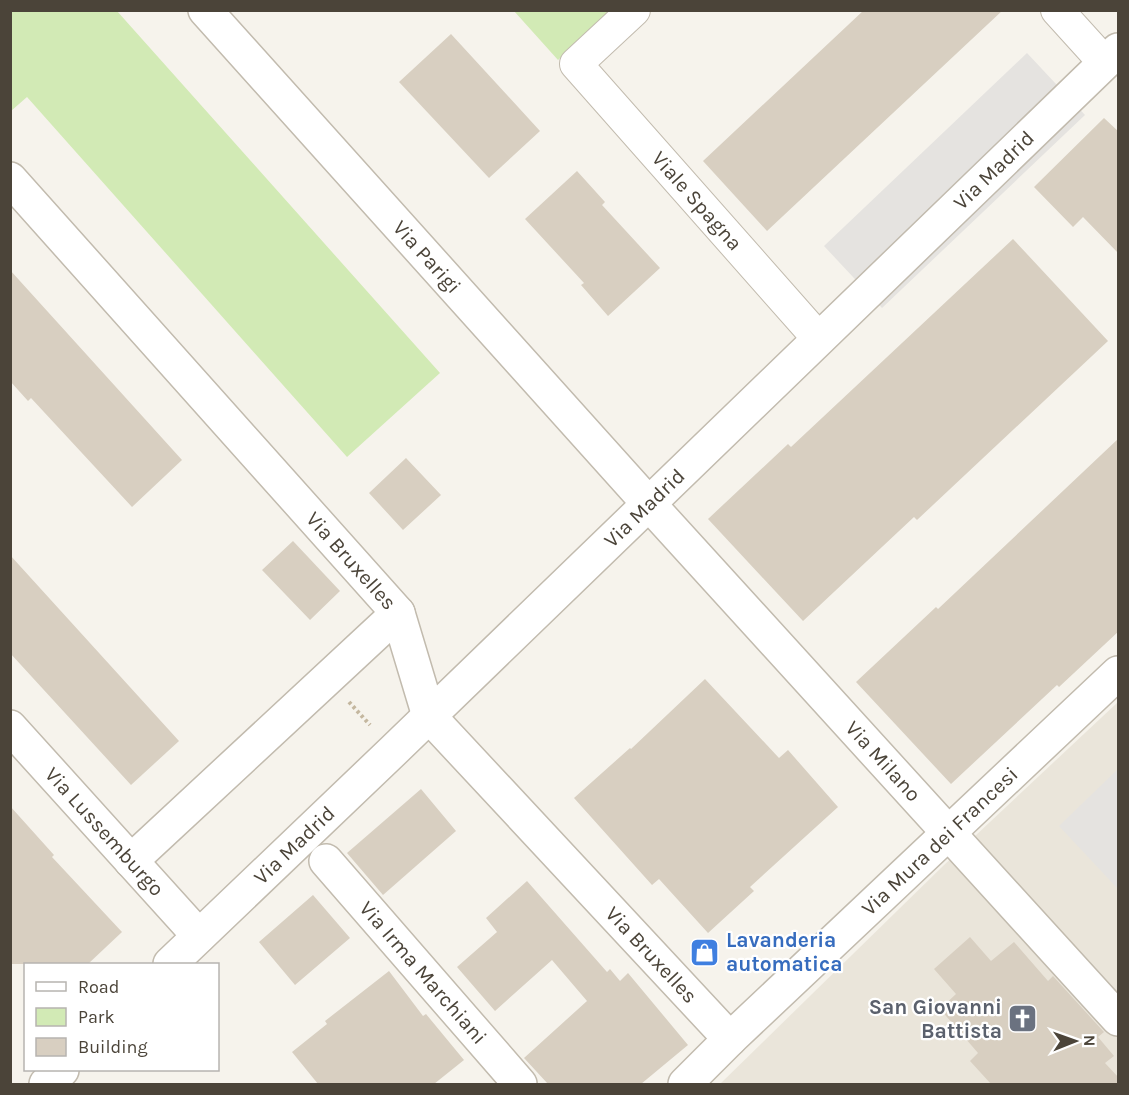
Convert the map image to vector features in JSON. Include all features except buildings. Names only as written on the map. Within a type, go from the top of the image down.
[{"type":"street","name":"Via Parigi","points":[[205,10],[649,504]]},
{"type":"street","name":"Viale Spagna","points":[[634,10],[576,64],[819,339]]},
{"type":"street","points":[[1056,10],[1112,56]]},
{"type":"street","name":"Via Madrid","points":[[171,963],[1112,56]]},
{"type":"street","name":"Via Bruxelles","points":[[10,179],[398,613],[429,716],[730,1039]]},
{"type":"street","name":"Via Milano","points":[[649,504],[1119,1019]]},
{"type":"street","points":[[131,861],[398,613]]},
{"type":"street","name":"Via Mura dei Francesi","points":[[685,1084],[730,1039],[1119,674]]},
{"type":"street","name":"Via Lussemburgo","points":[[10,727],[199,936]]},
{"type":"street","name":"Via Irma Marchiani","points":[[326,861],[520,1084]]},
{"type":"street","points":[[46,1084],[61,1071]]},
{"type":"path","points":[[328,679],[393,751]]},
{"type":"shaded area","points":[[1027,53],[1085,115],[882,308],[824,246]]},
{"type":"shaded area","points":[[1118,702],[1118,1084],[720,1084],[943,866]]},
{"type":"shaded area","points":[[1118,769],[1118,889],[1059,826]]},
{"type":"green space","points":[[11,10],[117,11],[440,373],[347,457],[27,97],[11,111]]},
{"type":"green space","points":[[514,11],[612,11],[558,60]]},
{"type":"place","name":"Lavanderia automatica","points":[[705,952]]},
{"type":"place","name":"San Giovanni Battista","points":[[1023,1019]]}]
